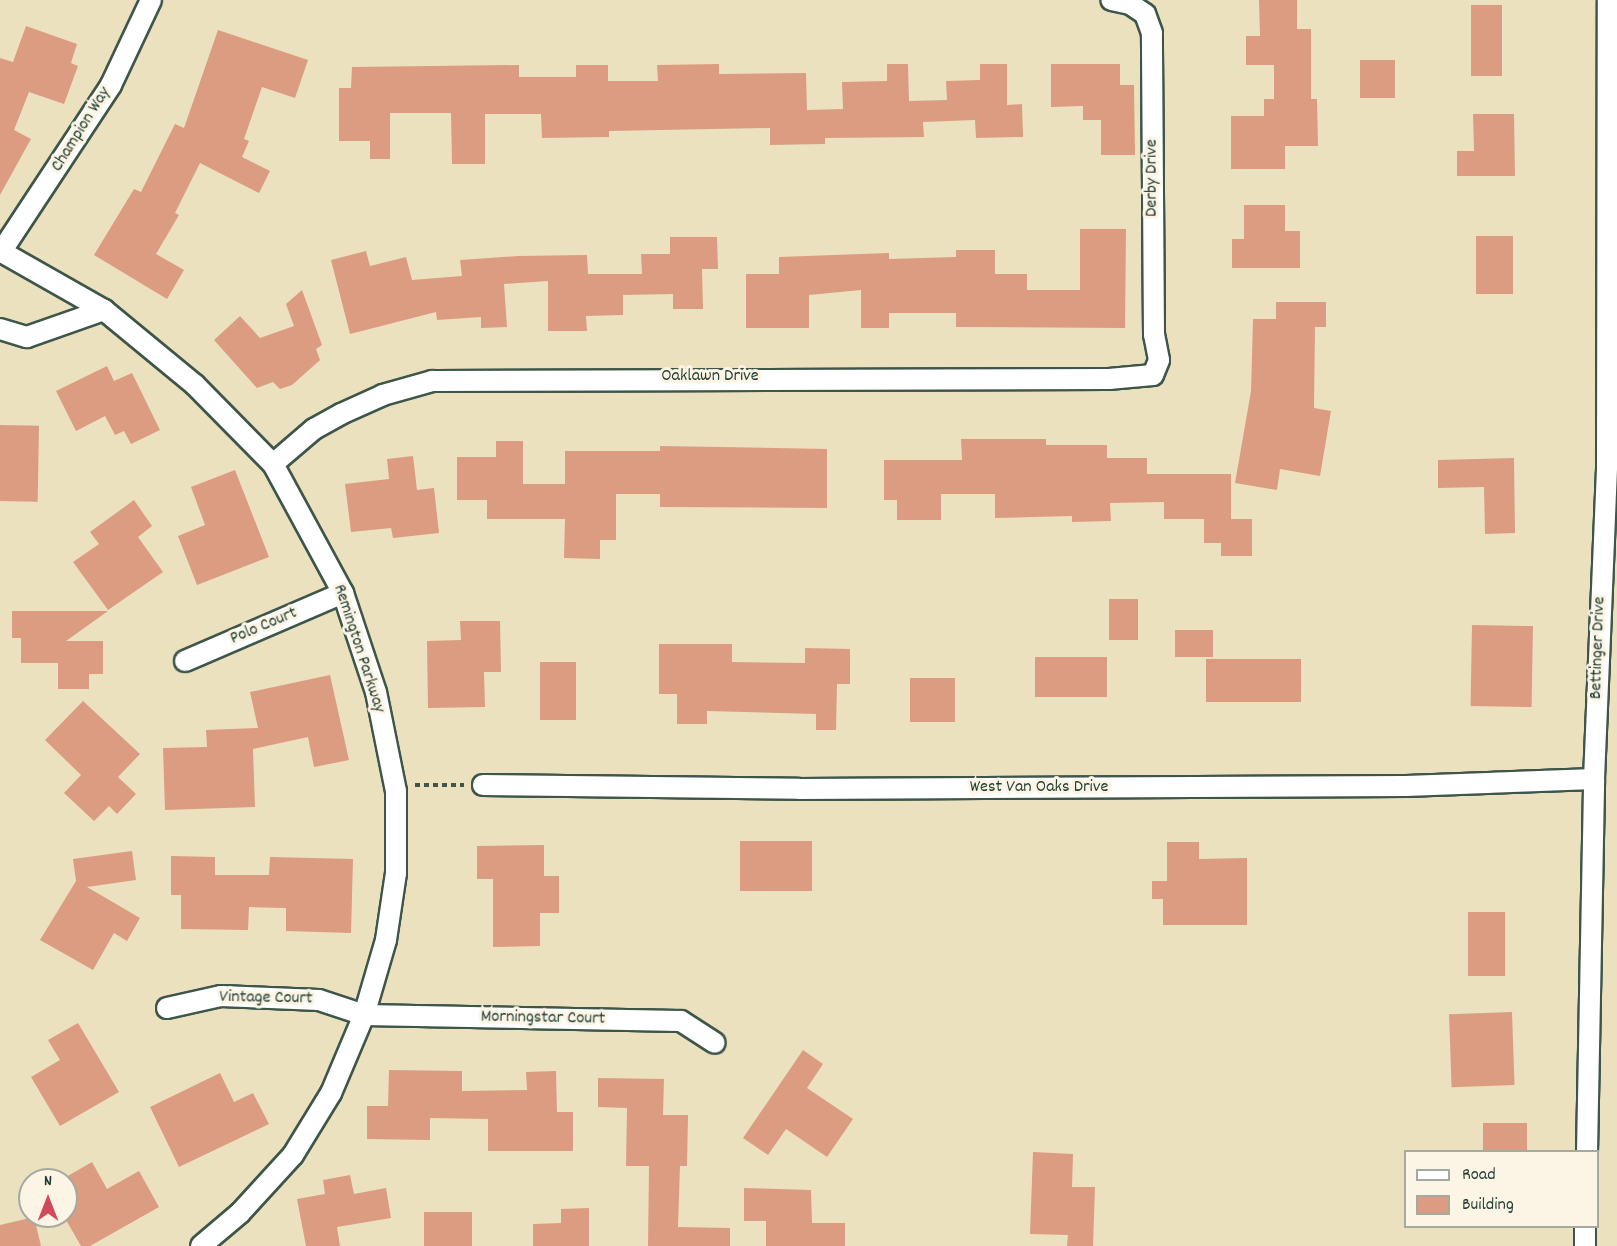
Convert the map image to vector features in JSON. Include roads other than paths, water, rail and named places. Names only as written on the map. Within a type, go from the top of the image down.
[{"type":"street","name":"Champion Way","points":[[1,251],[111,85],[151,0]]},
{"type":"street","name":"Bettinger Drive","points":[[1587,1150],[1594,779],[1609,587],[1606,464],[1608,0]]},
{"type":"street","name":"Derby Drive","points":[[1120,2],[1145,14],[1152,33],[1154,335],[1159,360]]},
{"type":"street","name":"Remington Parkway","points":[[1,251],[104,310],[195,385],[273,464],[343,593],[376,692],[395,785],[396,873],[386,940],[364,1015],[331,1093],[293,1155],[240,1214],[201,1246]]},
{"type":"street","points":[[0,329],[27,337],[104,310]]},
{"type":"street","name":"Oaklawn Drive","points":[[273,464],[315,429],[341,414],[383,395],[432,381],[654,377],[1109,379],[1153,375],[1159,360]]},
{"type":"street","name":"Polo Court","points":[[185,661],[343,593]]},
{"type":"street","name":"West Van Oaks Drive","points":[[483,784],[787,789],[1406,786],[1594,779]]},
{"type":"street","name":"Vintage Court","points":[[167,1008],[221,996],[319,1000],[364,1015]]},
{"type":"street","name":"Morningstar Court","points":[[364,1015],[681,1021],[715,1043]]},
{"type":"street","points":[[1585,1228],[1585,1246]]}]
